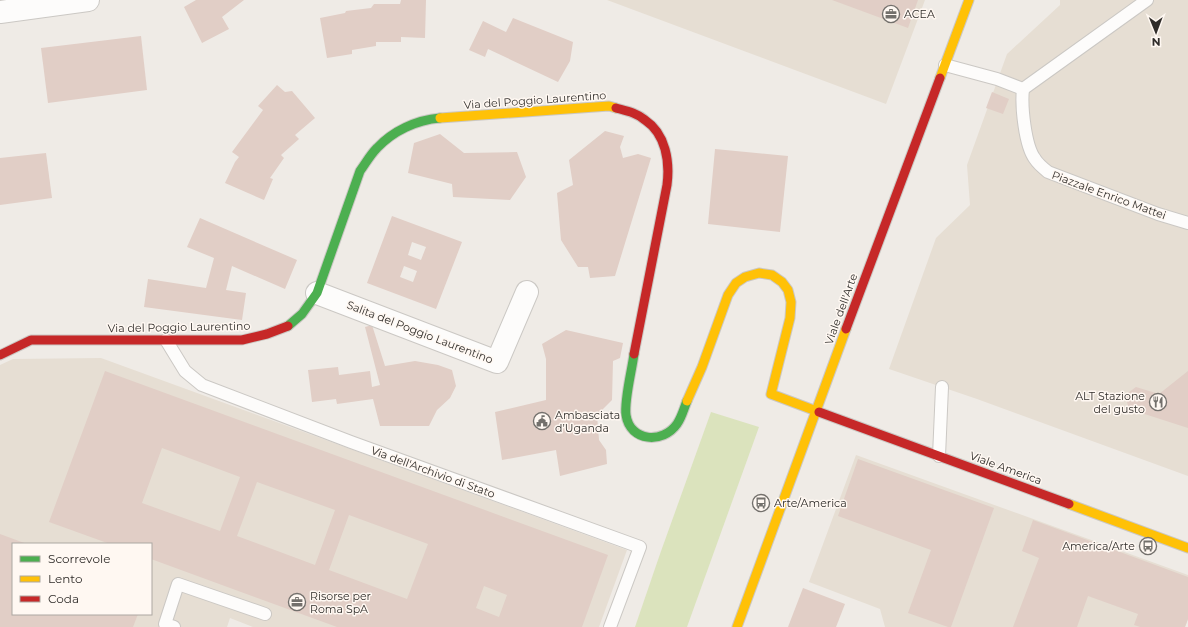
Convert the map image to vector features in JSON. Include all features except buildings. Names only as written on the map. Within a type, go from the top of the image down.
[{"type":"street","points":[[0,12],[88,0]]},
{"type":"street","name":"Viale dell'Arte","points":[[737,627],[816,410],[969,0]]},
{"type":"street","name":"Via del Poggio Laurentino","points":[[0,355],[31,340],[242,340],[265,336],[277,332],[296,320],[317,293],[360,171],[371,155],[387,138],[411,125],[432,119],[608,106],[630,112],[647,120],[658,133],[668,164],[667,185],[628,386],[625,410],[627,423],[638,434],[646,438],[664,435],[672,430],[683,412],[702,367],[728,295],[736,283],[745,277],[759,273],[772,275],[782,282],[788,290],[791,302],[790,318],[771,394],[816,410]]},
{"type":"street","name":"Salita del Poggio Laurentino","points":[[317,293],[497,362],[527,292]]},
{"type":"street","name":"Viale America","points":[[816,410],[1188,548]]},
{"type":"lane","points":[[1105,30],[1133,0]]},
{"type":"lane","points":[[945,65],[997,79],[1023,89],[1147,0]]},
{"type":"lane","name":"Piazzale Enrico Mattei","points":[[1023,89],[1022,108],[1028,141],[1035,159],[1048,172],[1158,214],[1188,223]]},
{"type":"lane","name":"Via dell'Archivio di Stato","points":[[166,340],[185,372],[202,385],[366,447],[640,547],[610,627]]},
{"type":"lane","points":[[939,456],[942,387]]},
{"type":"lane","points":[[170,625],[178,584],[265,614]]},
{"type":"shaded area","name":"ACEA","points":[[607,0],[925,0],[886,104]]},
{"type":"shaded area","points":[[1060,0],[1188,0],[1188,476],[977,399],[889,369],[936,238],[970,205],[967,165],[1007,54],[1060,5]]},
{"type":"shaded area","points":[[101,358],[627,550],[599,627],[253,627],[230,618],[227,627],[0,627],[0,365],[13,359]]},
{"type":"shaded area","points":[[856,455],[1188,575],[1188,619],[1185,627],[885,627],[880,609],[809,582]]},
{"type":"green space","points":[[711,412],[759,427],[687,627],[635,627],[660,554]]},
{"type":"traffic: fast","points":[[288,326],[302,314],[317,293],[360,171],[370,156],[390,136],[406,127],[422,121],[440,118]]},
{"type":"traffic: fast","points":[[634,354],[627,393],[626,409],[629,424],[634,431],[640,435],[648,437],[664,435],[677,424],[687,401]]},
{"type":"traffic: slow","points":[[940,78],[969,0]]},
{"type":"traffic: slow","points":[[440,118],[609,106],[616,108]]},
{"type":"traffic: slow","points":[[687,401],[702,367],[728,295],[736,283],[745,277],[759,273],[772,275],[782,282],[788,290],[791,302],[790,318],[771,394],[819,412]]},
{"type":"traffic: slow","points":[[737,627],[846,329]]},
{"type":"traffic: slow","points":[[1069,504],[1188,548]]},
{"type":"traffic: jam","points":[[846,329],[940,78]]},
{"type":"traffic: jam","points":[[616,108],[632,112],[652,126],[662,141],[668,167],[667,185],[634,354]]},
{"type":"traffic: jam","points":[[0,355],[31,340],[242,340],[267,334],[288,326]]},
{"type":"traffic: jam","points":[[819,412],[1069,504]]},
{"type":"place","name":"ACEA","points":[[891,14]]},
{"type":"place","name":"ALT Stazione del gusto","points":[[1158,402]]},
{"type":"place","name":"Ambasciata d’Uganda","points":[[542,421]]},
{"type":"place","name":"Arte/America","points":[[761,503]]},
{"type":"place","name":"America/Arte","points":[[1148,546]]},
{"type":"place","name":"Risorse per Roma SpA","points":[[297,602]]}]
